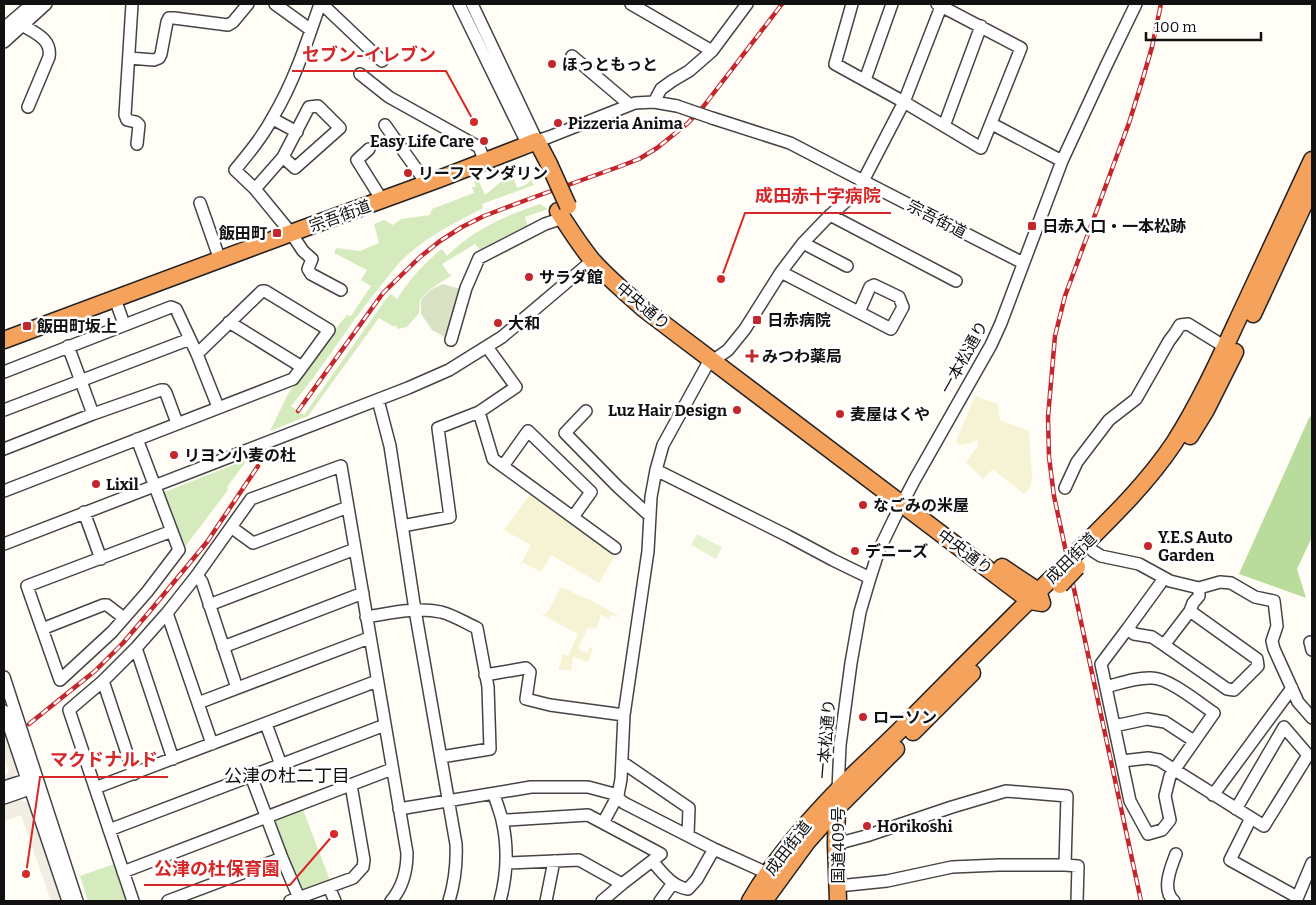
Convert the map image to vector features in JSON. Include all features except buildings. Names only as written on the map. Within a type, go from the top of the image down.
[{"type":"highway","name":"宗吾街道","points":[[4,337],[115,299],[486,162],[532,143]]},
{"type":"highway","name":"中央通り","points":[[532,143],[544,166],[563,212],[580,244],[614,283],[644,309],[716,358],[1037,598]]},
{"type":"highway","name":"成田街道","points":[[1075,562],[1093,551],[1131,513],[1169,466],[1206,410],[1312,160]]},
{"type":"highway","name":"成田街道","points":[[750,901],[767,873],[838,790],[1075,562],[1153,471],[1174,443],[1202,393],[1230,350],[1312,187]]},
{"type":"highway","name":"中央通り","points":[[563,212],[619,274],[716,358]]},
{"type":"highway","name":"成田街道","points":[[764,901],[807,842],[837,808],[1037,598]]},
{"type":"highway","name":"国道409号","points":[[838,790],[836,844],[838,894]]},
{"type":"street","points":[[4,28],[32,4]]},
{"type":"street","points":[[4,42],[46,4]]},
{"type":"street","points":[[132,4],[125,115],[127,120],[136,122],[138,125],[137,144]]},
{"type":"street","points":[[129,58],[154,60],[159,58],[169,18],[228,25],[233,22],[248,4]]},
{"type":"street","points":[[275,4],[311,30]]},
{"type":"street","points":[[340,290],[311,274],[308,269],[312,259],[303,251],[291,233],[255,189],[235,170],[253,148],[272,119],[293,78],[321,4],[382,60]]},
{"type":"street","name":"中央通り","points":[[460,4],[532,143]]},
{"type":"street","name":"中央通り","points":[[472,4],[532,143]]},
{"type":"street","points":[[631,4],[712,51]]},
{"type":"street","points":[[654,102],[661,88],[689,72],[712,51],[747,4]]},
{"type":"street","points":[[603,823],[618,795],[621,779],[624,715],[648,551],[651,497],[663,445],[707,365],[728,350],[745,329],[781,272],[803,243],[865,182],[904,102],[940,4],[1021,48],[982,148],[904,102],[835,64],[852,4]]},
{"type":"street","points":[[865,80],[892,4]]},
{"type":"street","name":"一本松通り","points":[[838,790],[840,745],[851,663],[860,612],[879,550],[904,500],[1001,323],[1062,161],[1136,4]]},
{"type":"street","points":[[22,25],[46,41],[50,50],[49,57],[28,107]]},
{"type":"street","points":[[944,126],[981,26]]},
{"type":"street","points":[[572,56],[630,105]]},
{"type":"street","points":[[360,74],[389,97],[478,147],[486,162]]},
{"type":"street","name":"宗吾街道","points":[[532,143],[635,103],[654,102],[677,106],[790,143],[1023,263]]},
{"type":"street","points":[[255,189],[283,157],[310,106],[318,106],[340,128],[295,168],[283,157]]},
{"type":"street","points":[[272,119],[297,132]]},
{"type":"street","points":[[992,124],[1062,161]]},
{"type":"street","points":[[385,125],[427,184]]},
{"type":"street","points":[[368,149],[357,160],[382,200]]},
{"type":"street","points":[[200,203],[220,260]]},
{"type":"street","points":[[451,340],[466,288],[478,258],[545,224],[563,212]]},
{"type":"street","points":[[830,215],[956,281]]},
{"type":"street","points":[[803,243],[847,266]]},
{"type":"street","points":[[4,544],[378,400],[449,370],[502,337],[593,260]]},
{"type":"street","points":[[781,272],[859,312]]},
{"type":"street","points":[[4,491],[293,379],[329,330],[265,291],[262,291],[197,354]]},
{"type":"street","points":[[115,299],[124,324]]},
{"type":"street","points":[[4,372],[124,324],[174,307],[197,354],[218,407]]},
{"type":"street","points":[[229,322],[302,367]]},
{"type":"street","points":[[1065,488],[1077,462],[1109,420],[1136,399],[1180,325],[1188,324],[1230,350]]},
{"type":"street","points":[[4,410],[190,339]]},
{"type":"street","points":[[68,346],[93,414]]},
{"type":"street","points":[[402,526],[450,517],[438,428],[479,412],[516,387],[487,347]]},
{"type":"street","points":[[4,449],[161,390],[164,390],[177,423]]},
{"type":"street","points":[[378,400],[390,446],[456,844],[457,864],[449,901]]},
{"type":"street","points":[[586,411],[565,433],[618,487],[650,516]]},
{"type":"street","points":[[479,412],[493,459],[615,548]]},
{"type":"street","points":[[503,466],[528,431],[591,492],[573,517]]},
{"type":"street","points":[[137,439],[154,485],[172,531],[179,550],[147,592],[112,632],[60,680],[27,586],[172,531]]},
{"type":"street","points":[[133,901],[69,710],[103,681],[136,648],[197,575],[251,499],[341,466],[407,853],[403,882],[391,901]]},
{"type":"street","points":[[656,470],[870,578]]},
{"type":"street","points":[[231,527],[253,543],[348,507]]},
{"type":"street","points":[[84,512],[101,559]]},
{"type":"street","points":[[209,605],[355,549]]},
{"type":"street","points":[[1093,551],[1101,556],[1139,564],[1170,581],[1199,588],[1220,582],[1231,583],[1255,598],[1274,601],[1277,626],[1272,640],[1274,649],[1298,702],[1312,718]]},
{"type":"street","points":[[197,575],[202,582],[237,688]]},
{"type":"street","points":[[1106,688],[1133,680],[1154,678],[1168,682],[1214,712],[1170,776],[1165,796],[1170,820],[1162,830],[1148,834],[1130,801],[1122,761],[1114,726],[1106,688],[1101,664],[1163,578]]},
{"type":"street","points":[[1164,645],[1190,611],[1199,596],[1199,588]]},
{"type":"street","points":[[223,647],[363,593]]},
{"type":"street","points":[[42,629],[103,605],[107,605],[124,618]]},
{"type":"street","points":[[366,617],[416,610],[442,612],[478,628],[488,687],[490,749],[441,757]]},
{"type":"street","points":[[1128,628],[1134,634],[1152,637],[1227,689],[1234,690],[1258,666],[1257,659],[1190,611]]},
{"type":"street","points":[[167,612],[212,744]]},
{"type":"street","points":[[198,703],[370,638]]},
{"type":"street","points":[[136,648],[173,759]]},
{"type":"street","points":[[486,675],[526,668],[530,672],[526,699],[550,705],[624,715]]},
{"type":"street","points":[[4,677],[31,783],[68,901]]},
{"type":"street","points":[[103,681],[134,774]]},
{"type":"street","points":[[95,788],[377,681]]},
{"type":"street","points":[[1213,794],[1292,688]]},
{"type":"street","points":[[4,711],[77,901]]},
{"type":"street","points":[[1114,726],[1147,719],[1165,722],[1194,741]]},
{"type":"street","points":[[266,724],[281,765]]},
{"type":"street","points":[[109,830],[385,725]]},
{"type":"street","points":[[1122,761],[1148,758],[1159,760],[1236,809],[1264,826],[1308,755],[1284,727],[1236,809]]},
{"type":"street","points":[[622,762],[689,808],[688,835]]},
{"type":"street","points":[[123,872],[392,769]]},
{"type":"street","points":[[251,776],[282,858],[294,900],[353,878],[364,864],[351,785]]},
{"type":"street","points":[[4,787],[31,783]]},
{"type":"street","points":[[4,798],[31,783]]},
{"type":"street","points":[[399,809],[531,787],[588,787],[618,795]]},
{"type":"street","points":[[836,844],[866,836],[952,806],[1006,791],[1067,796],[1065,865]]},
{"type":"street","points":[[494,794],[502,819],[505,842],[506,863],[503,892],[500,901]]},
{"type":"street","points":[[618,795],[624,804],[767,873]]},
{"type":"street","points":[[502,819],[588,815],[661,854],[602,901]]},
{"type":"street","points":[[1251,818],[1230,860],[1296,899],[1307,888],[1312,863]]},
{"type":"street","points":[[652,861],[673,883],[688,889],[697,879],[714,849]]},
{"type":"street","points":[[1174,901],[1171,899],[1168,881],[1176,854]]},
{"type":"street","points":[[168,901],[282,858]]},
{"type":"street","points":[[506,863],[579,860],[622,884]]},
{"type":"street","points":[[546,901],[554,861]]},
{"type":"street","points":[[838,894],[886,881],[952,867],[1065,865],[1078,866],[1077,901]]},
{"type":"street","points":[[660,901],[673,883]]},
{"type":"street","points":[[329,887],[334,901]]},
{"type":"shaded area","points":[[975,396],[998,404],[1000,420],[1029,431],[1032,478],[1030,488],[1024,494],[993,469],[983,479],[966,462],[978,446],[978,440],[959,445],[956,441]]},
{"type":"shaded area","points":[[531,493],[612,550],[614,557],[599,583],[551,555],[541,572],[522,562],[531,545],[504,530]]},
{"type":"shaded area","points":[[561,587],[619,616],[611,615],[609,618],[601,615],[596,629],[588,627],[578,649],[587,653],[590,647],[593,648],[588,662],[573,657],[571,670],[559,670],[559,666],[562,654],[568,656],[578,634],[541,614],[545,614],[549,609]]},
{"type":"shaded area","points":[[4,724],[18,771],[11,780],[4,782],[4,777],[9,772],[4,757]]},
{"type":"shaded area","points":[[17,799],[26,802],[31,808],[63,901],[51,901],[21,815],[4,821],[4,802]]},
{"type":"green space","points":[[498,166],[507,175],[512,176],[518,188],[531,180],[534,185],[482,204],[483,208],[433,236],[405,257],[367,303],[291,406],[304,415],[386,299],[391,294],[397,299],[417,272],[442,249],[447,256],[468,238],[490,224],[540,204],[548,209],[525,217],[529,230],[483,254],[475,244],[442,264],[449,274],[452,275],[429,290],[420,300],[419,313],[407,327],[398,329],[396,326],[392,326],[379,318],[308,416],[270,431],[288,394],[331,334],[347,315],[351,316],[371,286],[361,280],[367,270],[334,253],[336,248],[360,251],[379,243],[374,224],[384,220],[393,225],[401,219],[430,215],[432,209],[474,193],[472,187],[476,187],[474,181],[478,179],[485,195],[504,179],[495,169]]},
{"type":"green space","points":[[443,284],[464,290],[448,339],[432,330],[421,314],[421,300],[430,290]]},
{"type":"green space","points":[[1312,415],[1312,537],[1297,569],[1306,598],[1239,574]]},
{"type":"green space","points":[[248,459],[227,487],[228,490],[184,548],[162,493]]},
{"type":"green space","points":[[697,534],[722,547],[716,559],[691,545]]},
{"type":"green space","points":[[302,807],[331,883],[302,894],[271,819]]},
{"type":"green space","points":[[117,863],[130,901],[88,901],[80,876]]},
{"type":"railway","points":[[298,411],[383,293],[420,257],[440,241],[484,216],[639,159],[657,148],[688,123],[703,107],[782,4]]},
{"type":"railway","points":[[1141,901],[1054,496],[1049,457],[1048,417],[1055,336],[1065,296],[1129,123],[1152,47],[1161,4]]},
{"type":"railway","points":[[29,724],[95,671],[123,643],[207,542],[258,466]]},
{"type":"place","name":"ほっともっと","points":[[552,64]]},
{"type":"place","name":"セブン-イレブン","points":[[474,122]]},
{"type":"place","name":"Pizzeria Anima","points":[[558,123]]},
{"type":"place","name":"Easy Life Care","points":[[484,141]]},
{"type":"place","name":"リーフ マンダリン","points":[[408,173]]},
{"type":"place","name":"日赤入口・一本松跡","points":[[1032,226]]},
{"type":"place","name":"飯田町","points":[[277,233]]},
{"type":"place","name":"サラダ館","points":[[529,277]]},
{"type":"place","name":"成田赤十字病院","points":[[721,279]]},
{"type":"place","name":"日赤病院","points":[[757,320]]},
{"type":"place","name":"大和","points":[[498,323]]},
{"type":"place","name":"飯田町坂上","points":[[27,326]]},
{"type":"place","name":"みつわ薬局","points":[[752,356]]},
{"type":"place","name":"Luz Hair Design","points":[[737,410]]},
{"type":"place","name":"麦屋はくや","points":[[840,414]]},
{"type":"place","name":"リヨン小麦の杜","points":[[174,455]]},
{"type":"place","name":"Lixil","points":[[96,484]]},
{"type":"place","name":"なごみの米屋","points":[[863,505]]},
{"type":"place","name":"Y.E.S Auto Garden","points":[[1148,546]]},
{"type":"place","name":"デニーズ","points":[[855,551]]},
{"type":"place","name":"ローソン","points":[[863,717]]},
{"type":"place","name":"Horikoshi","points":[[867,826]]},
{"type":"place","name":"公津の杜保育園","points":[[334,834]]},
{"type":"place","name":"マクドナルド","points":[[26,874]]},
{"type":"district","name":"公津の杜二丁目","points":[[287,776]]}]
